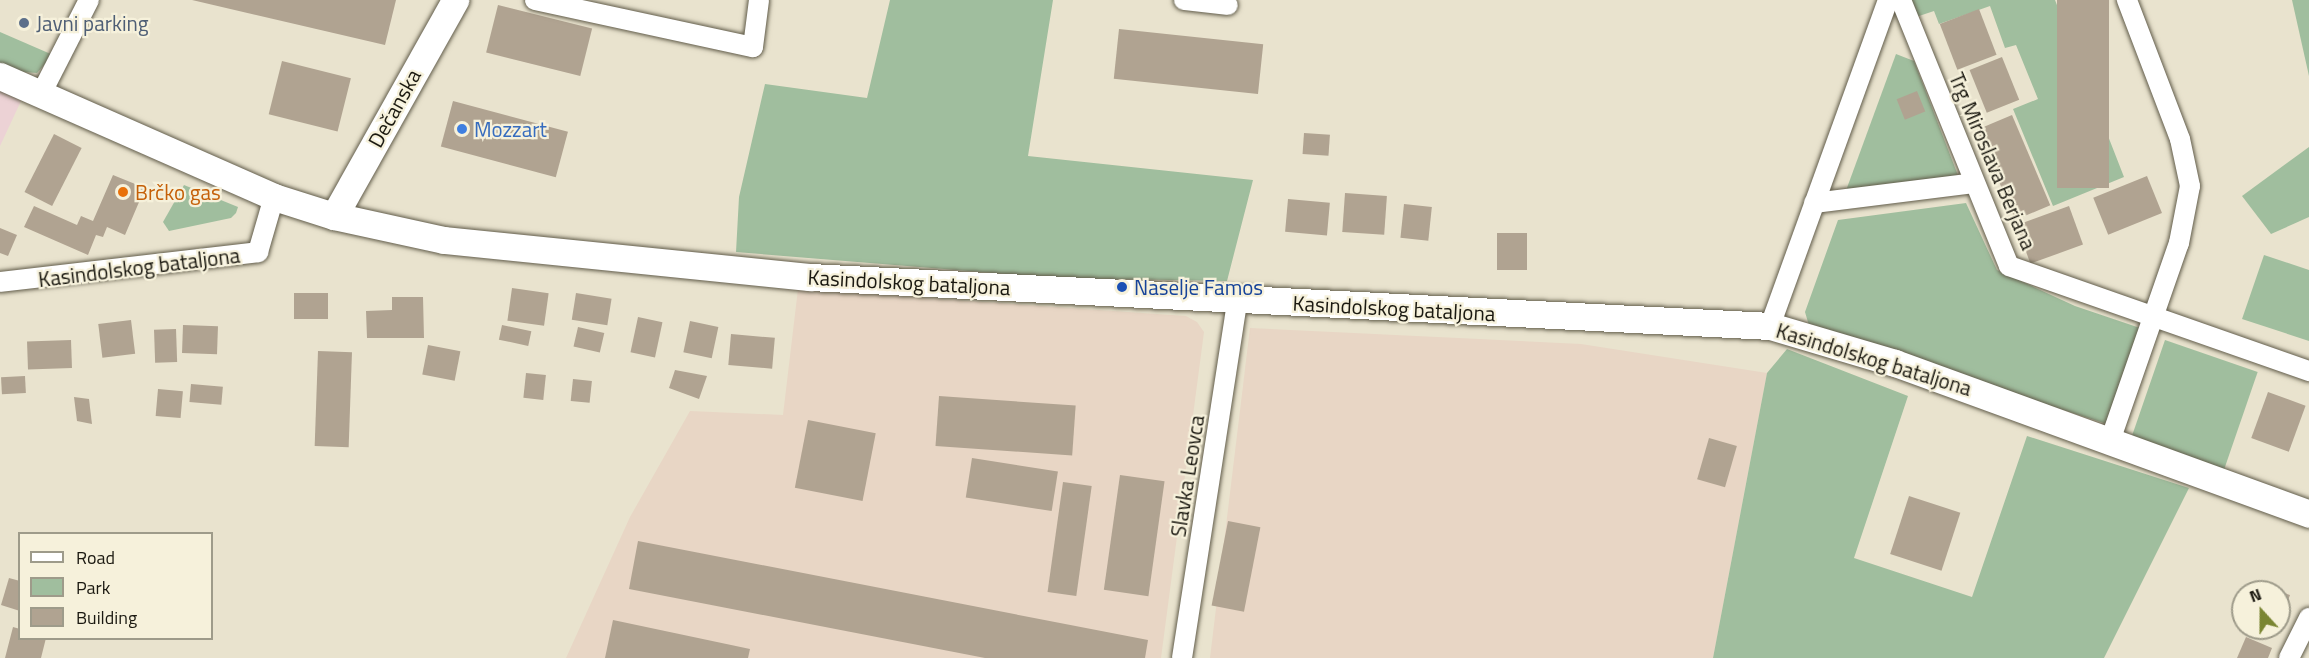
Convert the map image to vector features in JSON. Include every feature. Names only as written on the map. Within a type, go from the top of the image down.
[{"type":"street","points":[[40,96],[89,0]]},
{"type":"street","name":"Dečanska","points":[[334,216],[455,0]]},
{"type":"street","points":[[535,0],[753,47],[759,0]]},
{"type":"street","points":[[1184,0],[1228,5]]},
{"type":"street","points":[[1770,326],[1888,0]]},
{"type":"street","name":"Trg Miroslava Berjana","points":[[1901,0],[2009,266],[2309,371]]},
{"type":"street","points":[[2111,438],[2179,243],[2190,186],[2180,139],[2127,0]]},
{"type":"street","name":"Kasindolskog bataljona","points":[[0,76],[40,96],[274,197],[334,216],[444,240],[810,277],[1237,301],[1770,326],[1895,363],[2111,438],[2309,514]]},
{"type":"street","points":[[1814,203],[1974,183]]},
{"type":"street","name":"Kasindolskog bataljona","points":[[0,282],[258,252],[274,197]]},
{"type":"street","name":"Slavka Leovca","points":[[1182,658],[1237,301]]},
{"type":"street","points":[[2289,658],[2309,618]]},
{"type":"shaded area","points":[[0,90],[21,101],[0,146]]},
{"type":"shaded area","points":[[798,289],[1186,316],[1197,322],[1204,332],[1161,658],[566,658],[630,517],[690,411],[783,415]]},
{"type":"shaded area","points":[[1250,328],[1581,344],[1767,373],[1713,658],[1210,658]]},
{"type":"green space","points":[[890,0],[1053,0],[1028,156],[1253,180],[1227,281],[1054,278],[736,252],[739,197],[765,84],[867,98]]},
{"type":"green space","points":[[1909,0],[2055,0],[2124,177],[2053,206],[2013,109],[2038,99],[2016,45],[2005,48],[1990,6],[1939,24],[1934,11],[1916,17]]},
{"type":"green space","points":[[2292,0],[2309,0],[2309,76]]},
{"type":"green space","points":[[0,32],[53,55],[37,73],[12,71],[0,66]]},
{"type":"green space","points":[[1896,54],[1914,61],[1959,178],[1844,196]]},
{"type":"green space","points":[[2309,147],[2309,217],[2271,234],[2242,196]]},
{"type":"green space","points":[[184,185],[238,207],[236,213],[231,218],[169,231],[163,222]]},
{"type":"green space","points":[[1966,203],[1997,270],[2075,306],[2140,328],[2107,424],[1810,329],[1805,312],[1838,220]]},
{"type":"green space","points":[[2264,255],[2309,270],[2309,341],[2242,319]]},
{"type":"green space","points":[[2165,340],[2258,372],[2223,471],[2131,439]]},
{"type":"green space","points":[[1787,349],[1908,396],[1854,558],[1972,597],[2027,436],[2189,488],[2104,658],[1713,658],[1767,373]]},
{"type":"building","points":[[192,0],[396,0],[385,45]]},
{"type":"building","points":[[2057,0],[2109,0],[2109,188],[2057,188]]},
{"type":"building","points":[[498,5],[592,28],[580,76],[486,53]]},
{"type":"building","points":[[1979,9],[1997,55],[1957,70],[1940,24]]},
{"type":"building","points":[[1119,29],[1263,44],[1258,94],[1114,79]]},
{"type":"building","points":[[2002,57],[2019,100],[1987,113],[1970,70]]},
{"type":"building","points":[[282,61],[351,78],[338,132],[269,114]]},
{"type":"building","points":[[1917,91],[1925,111],[1905,120],[1897,99]]},
{"type":"building","points":[[453,101],[568,132],[556,177],[441,146]]},
{"type":"building","points":[[2012,115],[2050,205],[2015,220],[1977,130]]},
{"type":"building","points":[[1304,133],[1330,135],[1328,156],[1303,154]]},
{"type":"building","name":"Brčko gas","points":[[54,134],[82,148],[52,206],[24,192]]},
{"type":"building","points":[[113,175],[145,188],[125,235],[107,227],[103,237],[96,235],[88,255],[24,227],[34,206],[77,225],[81,216],[93,221]]},
{"type":"building","points":[[2147,176],[2162,213],[2108,235],[2093,198]]},
{"type":"building","points":[[1345,193],[1387,196],[1384,235],[1342,232]]},
{"type":"building","points":[[1288,199],[1330,203],[1327,236],[1285,232]]},
{"type":"building","points":[[1404,204],[1432,207],[1428,241],[1400,238]]},
{"type":"building","points":[[2069,206],[2083,245],[2030,264],[2016,225]]},
{"type":"building","points":[[0,228],[17,235],[8,256],[0,253]]},
{"type":"building","points":[[1497,233],[1527,233],[1527,270],[1497,270]]},
{"type":"building","points":[[512,288],[549,293],[544,326],[507,321]]},
{"type":"building","points":[[294,293],[328,293],[328,319],[294,319]]},
{"type":"building","points":[[576,293],[612,299],[607,325],[572,320]]},
{"type":"building","points":[[392,297],[423,297],[424,338],[367,338],[366,311],[392,310]]},
{"type":"building","points":[[638,317],[662,322],[655,357],[631,352]]},
{"type":"building","points":[[131,320],[135,354],[102,358],[98,324]]},
{"type":"building","points":[[690,321],[718,327],[712,358],[683,352]]},
{"type":"building","points":[[183,325],[218,326],[217,354],[182,353]]},
{"type":"building","points":[[502,325],[531,331],[528,346],[499,340]]},
{"type":"building","points":[[578,327],[604,333],[600,353],[574,346]]},
{"type":"building","points":[[176,329],[177,362],[155,363],[154,330]]},
{"type":"building","points":[[731,334],[775,338],[772,369],[728,365]]},
{"type":"building","points":[[71,340],[72,368],[28,370],[27,342]]},
{"type":"building","points":[[428,345],[460,351],[455,381],[422,374]]},
{"type":"building","points":[[318,351],[352,352],[349,447],[315,446]]},
{"type":"building","points":[[675,370],[707,376],[699,399],[669,388]]},
{"type":"building","points":[[526,373],[546,375],[543,400],[523,398]]},
{"type":"building","points":[[25,376],[26,393],[2,394],[1,377]]},
{"type":"building","points":[[573,379],[592,381],[590,403],[571,401]]},
{"type":"building","points":[[191,384],[223,387],[221,405],[189,402]]},
{"type":"building","points":[[158,389],[183,391],[181,418],[156,416]]},
{"type":"building","points":[[2268,392],[2306,406],[2289,452],[2251,438]]},
{"type":"building","points":[[939,396],[1076,406],[1072,455],[936,446]]},
{"type":"building","points":[[74,397],[89,399],[92,424],[77,421]]},
{"type":"building","points":[[808,420],[876,433],[863,501],[795,488]]},
{"type":"building","points":[[1709,438],[1737,446],[1725,487],[1697,479]]},
{"type":"building","points":[[972,458],[1058,472],[1052,511],[966,498]]},
{"type":"building","points":[[1120,475],[1165,481],[1148,596],[1104,590]]},
{"type":"building","points":[[1063,482],[1092,486],[1076,596],[1048,592]]},
{"type":"building","points":[[1909,496],[1960,513],[1942,571],[1890,554]]},
{"type":"building","points":[[1228,521],[1260,527],[1244,612],[1212,605]]},
{"type":"building","points":[[638,541],[1148,640],[1145,658],[985,658],[629,589]]},
{"type":"building","points":[[9,578],[18,580],[18,610],[1,605]]},
{"type":"building","points":[[613,620],[750,649],[748,658],[605,658]]},
{"type":"building","points":[[13,627],[18,628],[18,640],[46,640],[41,658],[5,658]]},
{"type":"building","points":[[2245,640],[2253,640],[2272,648],[2268,658],[2237,658]]},
{"type":"place","name":"Javni parking","points":[[24,23]]},
{"type":"place","name":"Mozzart","points":[[462,129]]},
{"type":"place","name":"Brčko gas","points":[[123,192]]},
{"type":"place","name":"Naselje Famos","points":[[1122,287]]}]
